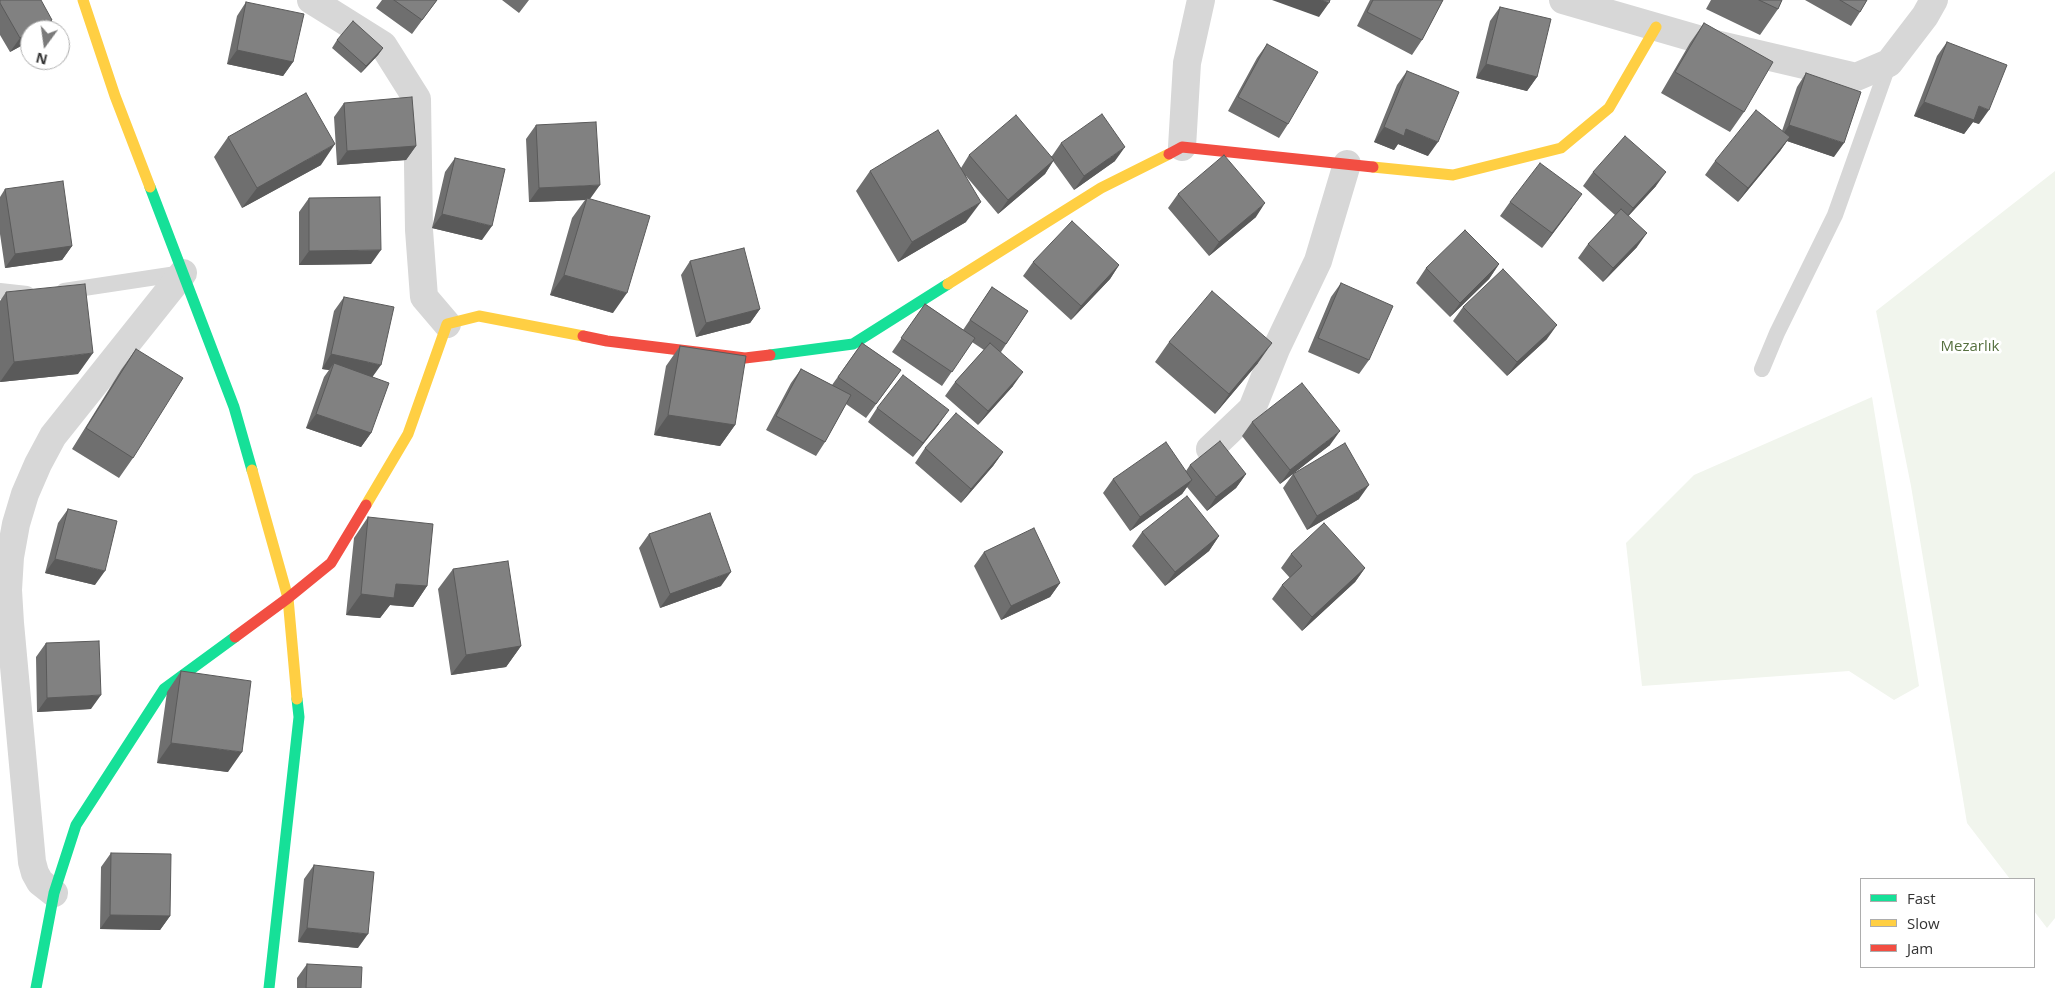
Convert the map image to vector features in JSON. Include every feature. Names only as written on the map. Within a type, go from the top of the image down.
[{"type":"street","points":[[83,0],[115,96],[234,407],[288,598],[299,717],[269,988]]},
{"type":"street","points":[[311,0],[383,45],[417,99],[419,230],[424,296],[447,324]]},
{"type":"street","points":[[1182,148],[1187,63],[1201,0]]},
{"type":"street","points":[[1563,0],[1715,44],[1856,77],[1889,63],[1925,16],[1934,0]]},
{"type":"street","points":[[447,324],[480,316],[607,341],[745,358],[853,344],[1101,188],[1182,148],[1452,175],[1561,148],[1609,108],[1656,27]]},
{"type":"street","points":[[1210,449],[1252,408],[1276,349],[1318,261],[1347,164]]},
{"type":"street","points":[[54,894],[40,882],[32,862],[8,590],[10,557],[16,524],[25,494],[38,464],[54,436],[183,273]]},
{"type":"street","points":[[36,988],[54,894],[76,825],[164,689],[288,598],[331,563],[408,434],[447,324]]},
{"type":"lane","points":[[1762,369],[1835,216],[1889,63]]},
{"type":"lane","points":[[0,292],[18,294],[48,293],[183,273]]},
{"type":"green space","name":"Mezarlık","points":[[2055,171],[2055,918],[2047,928],[2035,912],[2035,878],[2009,878],[1967,823],[1911,486],[1876,311]]},
{"type":"green space","points":[[1872,397],[1919,686],[1894,700],[1849,671],[1642,686],[1626,543],[1694,475]]},
{"type":"building","points":[[0,0],[41,0],[52,20],[20,20],[20,38]]},
{"type":"building","points":[[394,0],[437,0],[422,20]]},
{"type":"building","points":[[1373,0],[1443,0],[1422,40],[1367,12]]},
{"type":"building","points":[[1759,0],[1782,0],[1778,9]]},
{"type":"building","points":[[1840,0],[1867,0],[1860,12]]},
{"type":"building","points":[[246,2],[304,14],[293,62],[237,50]]},
{"type":"building","points":[[1500,7],[1551,19],[1537,77],[1486,64]]},
{"type":"building","points":[[353,21],[383,48],[366,66],[337,40]]},
{"type":"building","points":[[1704,23],[1773,62],[1744,112],[1675,72]]},
{"type":"building","points":[[1947,42],[2007,65],[1989,110],[1979,106],[1974,120],[1924,102]]},
{"type":"building","points":[[1267,44],[1318,72],[1288,124],[1238,97]]},
{"type":"building","points":[[1407,71],[1459,92],[1438,142],[1406,129],[1404,136],[1384,127]]},
{"type":"building","points":[[1806,73],[1861,92],[1844,143],[1789,125]]},
{"type":"building","points":[[306,93],[335,144],[257,188],[228,137]]},
{"type":"building","points":[[412,97],[416,146],[347,151],[344,103]]},
{"type":"building","points":[[1756,110],[1790,137],[1748,188],[1715,161]]},
{"type":"building","points":[[1102,114],[1125,147],[1084,176],[1061,143]]},
{"type":"building","points":[[1016,115],[1054,160],[1008,200],[969,155]]},
{"type":"building","points":[[596,122],[600,185],[539,188],[536,125]]},
{"type":"building","points":[[938,130],[981,202],[912,242],[870,171]]},
{"type":"building","points":[[1625,136],[1666,172],[1633,208],[1593,172]]},
{"type":"building","points":[[1224,155],[1265,203],[1219,242],[1178,194]]},
{"type":"building","points":[[455,158],[505,169],[492,226],[442,214]]},
{"type":"building","points":[[1540,163],[1582,194],[1552,233],[1510,202]]},
{"type":"building","points":[[63,181],[72,246],[15,254],[5,189]]},
{"type":"building","points":[[380,197],[381,250],[309,251],[309,198]]},
{"type":"building","points":[[587,198],[650,216],[627,293],[564,275]]},
{"type":"building","points":[[1621,209],[1647,233],[1613,268],[1588,244]]},
{"type":"building","points":[[1072,221],[1119,265],[1081,306],[1033,262]]},
{"type":"building","points":[[1465,230],[1499,264],[1460,303],[1426,268]]},
{"type":"building","points":[[744,248],[760,309],[706,323],[690,261]]},
{"type":"building","points":[[1503,269],[1557,325],[1517,362],[1463,307]]},
{"type":"building","points":[[1341,283],[1393,306],[1369,360],[1318,338]]},
{"type":"building","points":[[85,284],[93,353],[14,362],[6,292]]},
{"type":"building","points":[[992,287],[1028,311],[1006,344],[970,320]]},
{"type":"building","points":[[1212,291],[1272,343],[1229,394],[1169,342]]},
{"type":"building","points":[[344,297],[394,307],[381,365],[331,354]]},
{"type":"building","points":[[925,304],[975,338],[952,372],[901,338]]},
{"type":"building","points":[[862,343],[901,370],[876,404],[838,377]]},
{"type":"building","points":[[990,343],[1023,372],[988,411],[955,382]]},
{"type":"building","points":[[680,346],[746,356],[735,425],[668,415]]},
{"type":"building","points":[[136,349],[183,378],[133,458],[86,428]]},
{"type":"building","points":[[334,363],[389,383],[371,433],[316,414]]},
{"type":"building","points":[[801,369],[851,395],[825,442],[776,416]]},
{"type":"building","points":[[903,375],[949,410],[923,443],[877,408]]},
{"type":"building","points":[[1302,383],[1340,431],[1290,470],[1252,422]]},
{"type":"building","points":[[956,413],[1003,452],[971,489],[925,448]]},
{"type":"building","points":[[1220,441],[1246,474],[1216,497],[1190,465]]},
{"type":"building","points":[[1166,442],[1192,480],[1140,517],[1113,479]]},
{"type":"building","points":[[1345,443],[1369,485],[1317,516],[1293,474]]},
{"type":"building","points":[[1187,496],[1219,536],[1175,572],[1142,532]]},
{"type":"building","points":[[68,509],[117,521],[105,571],[55,559]]},
{"type":"building","points":[[710,513],[731,572],[670,594],[649,534]]},
{"type":"building","points":[[368,517],[433,524],[427,586],[396,584],[394,598],[361,594]]},
{"type":"building","points":[[1324,523],[1365,568],[1312,617],[1282,585],[1302,566],[1291,554]]},
{"type":"building","points":[[1034,528],[1060,583],[1011,606],[984,552]]},
{"type":"building","points":[[508,561],[521,646],[466,655],[453,569]]},
{"type":"building","points":[[99,641],[101,695],[47,698],[46,643]]},
{"type":"building","points":[[181,671],[251,681],[242,752],[171,743]]},
{"type":"building","points":[[111,853],[171,854],[170,916],[110,915]]},
{"type":"building","points":[[314,865],[374,872],[368,934],[307,928]]},
{"type":"building","points":[[307,964],[362,967],[361,988],[306,988]]},
{"type":"traffic: fast","points":[[150,187],[234,407],[252,470]]},
{"type":"traffic: fast","points":[[770,355],[853,344],[948,284]]},
{"type":"traffic: fast","points":[[36,988],[54,893],[76,825],[164,689],[235,637]]},
{"type":"traffic: fast","points":[[269,988],[299,717],[297,699]]},
{"type":"traffic: slow","points":[[83,0],[115,96],[150,187]]},
{"type":"traffic: slow","points":[[1373,167],[1453,175],[1561,148],[1609,108],[1656,27]]},
{"type":"traffic: slow","points":[[948,284],[1101,188],[1169,154]]},
{"type":"traffic: slow","points":[[366,505],[408,434],[447,324],[479,316],[583,336]]},
{"type":"traffic: slow","points":[[252,470],[288,598],[297,699]]},
{"type":"traffic: jam","points":[[1169,154],[1182,147],[1373,167]]},
{"type":"traffic: jam","points":[[583,336],[607,341],[745,358],[770,355]]},
{"type":"traffic: jam","points":[[235,637],[331,563],[366,505]]}]
